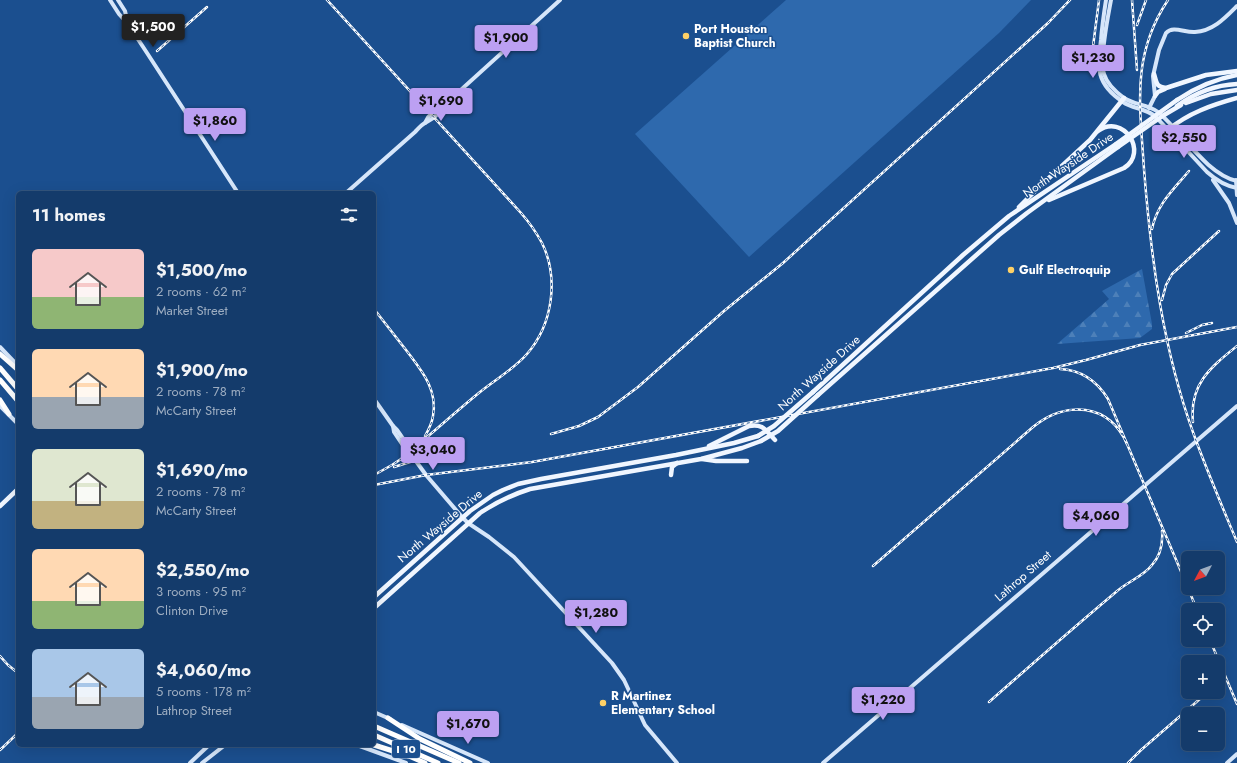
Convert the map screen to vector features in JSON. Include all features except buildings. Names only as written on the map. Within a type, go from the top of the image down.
[{"type":"highway","points":[[0,354],[16,368]]},
{"type":"highway","points":[[0,368],[16,387]]},
{"type":"highway","points":[[0,380],[16,399]]},
{"type":"highway","points":[[0,400],[9,414]]},
{"type":"highway","points":[[388,718],[420,739],[470,763]]},
{"type":"highway","name":"I 10","points":[[376,727],[459,763]]},
{"type":"highway","name":"I 10","points":[[376,736],[438,763]]},
{"type":"highway","points":[[376,746],[409,756],[425,763]]},
{"type":"main road","points":[[110,0],[118,14],[128,24],[237,191]]},
{"type":"main road","points":[[118,0],[126,11],[128,24]]},
{"type":"main road","points":[[348,191],[425,122],[437,108],[442,107],[560,0]]},
{"type":"main road","points":[[1106,0],[1098,59],[1098,67],[1104,83],[1130,105],[1150,112],[1170,128],[1178,132],[1223,176],[1236,180],[1237,195]]},
{"type":"main road","points":[[1111,0],[1103,59],[1103,68],[1109,84],[1123,100],[1149,107],[1161,114],[1174,136],[1207,172],[1222,184],[1236,188]]},
{"type":"main road","points":[[1155,96],[1153,80],[1154,74],[1166,33],[1174,29],[1185,32],[1206,30],[1220,22],[1237,6]]},
{"type":"main road","points":[[1150,112],[1149,107],[1155,96],[1158,92],[1166,88],[1206,75],[1237,71]]},
{"type":"main road","points":[[1154,74],[1158,85],[1166,88]]},
{"type":"main road","name":"North Wayside Drive","points":[[376,595],[462,517],[493,495],[518,484],[676,455],[734,443],[758,436],[782,419],[963,254],[1009,216],[1164,115],[1179,103],[1188,93],[1205,85],[1237,75]]},
{"type":"main road","points":[[1179,103],[1208,89],[1222,85],[1237,84]]},
{"type":"main road","name":"North Wayside Drive","points":[[376,606],[468,523],[494,504],[513,495],[530,489],[701,459],[742,448],[761,441],[778,431],[987,245],[1036,206],[1117,146],[1179,103],[1203,96],[1237,90]]},
{"type":"main road","points":[[1170,128],[1199,110],[1237,98]]},
{"type":"main road","points":[[1009,216],[1098,131],[1123,100]]},
{"type":"main road","points":[[1036,206],[1122,169],[1131,162],[1134,155],[1134,148],[1130,138],[1125,132],[1112,125],[1104,127],[1098,131]]},
{"type":"main road","points":[[1174,136],[1178,132]]},
{"type":"main road","points":[[1203,168],[1208,163]]},
{"type":"main road","points":[[1207,172],[1227,199],[1237,223]]},
{"type":"main road","points":[[0,347],[16,364]]},
{"type":"main road","points":[[376,402],[413,453],[413,457],[426,475],[462,517],[514,557],[612,663],[624,680],[645,725],[677,763]]},
{"type":"main road","points":[[0,406],[16,422]]},
{"type":"main road","name":"Lathrop Street","points":[[822,763],[1237,406]]},
{"type":"main road","points":[[703,449],[749,426],[755,425],[760,426],[775,440]]},
{"type":"main road","points":[[701,459],[716,462],[747,461]]},
{"type":"main road","points":[[671,475],[672,467],[677,463]]},
{"type":"main road","points":[[0,506],[16,491]]},
{"type":"main road","points":[[376,713],[488,763]]},
{"type":"main road","points":[[190,763],[207,747]]},
{"type":"main road","points":[[202,763],[222,747]]},
{"type":"main road","points":[[362,747],[406,763]]},
{"type":"main road","points":[[1227,763],[1237,754]]},
{"type":"green space","points":[[786,0],[1031,0],[999,33],[749,257],[635,134]]},
{"type":"green space","points":[[1142,269],[1152,329],[1140,338],[1057,344],[1109,299],[1102,291]]},
{"type":"railway","points":[[327,0],[524,216],[542,243],[547,257],[552,286],[548,315],[543,329],[527,354],[505,374],[480,392],[401,459],[376,474]]},
{"type":"railway","points":[[551,434],[579,426],[598,417],[638,387],[724,311],[783,263],[1048,23],[1070,0]]},
{"type":"railway","points":[[1091,62],[1099,0]]},
{"type":"railway","points":[[1132,0],[1137,70]]},
{"type":"railway","points":[[1137,25],[1146,0]]},
{"type":"railway","points":[[1168,0],[1156,20],[1148,41],[1143,61],[1141,82],[1141,124],[1150,237],[1166,337],[1183,403],[1204,462],[1237,542]]},
{"type":"railway","points":[[157,51],[207,7]]},
{"type":"railway","points":[[1152,229],[1154,220],[1162,205],[1189,171]]},
{"type":"railway","points":[[1162,300],[1166,285],[1172,274],[1219,231]]},
{"type":"railway","points":[[376,312],[417,365],[431,389],[434,406],[433,416],[425,436]]},
{"type":"railway","points":[[1186,333],[1202,325],[1212,323]]},
{"type":"railway","points":[[376,485],[426,475],[532,462],[1053,368],[1140,345],[1237,327]]},
{"type":"railway","points":[[1193,422],[1193,409],[1198,387],[1211,369],[1237,346]]},
{"type":"railway","points":[[1060,369],[1082,374],[1094,382],[1108,399],[1181,571]]},
{"type":"railway","points":[[873,566],[1033,427],[1046,418],[1059,412],[1072,410],[1086,410],[1098,413],[1109,420],[1119,430],[1127,444]]},
{"type":"railway","points":[[394,467],[423,458]]},
{"type":"railway","points":[[989,702],[1116,592],[1149,569],[1159,553],[1162,540],[1162,531]]},
{"type":"railway","points":[[1191,595],[1194,603]]},
{"type":"railway","points":[[1213,647],[1237,704]]},
{"type":"railway","points":[[0,656],[16,671]]},
{"type":"railway","points":[[1128,763],[1200,699]]},
{"type":"railway","points":[[0,750],[16,735]]},
{"type":"place","name":"Port Houston Baptist Church","points":[[686,36]]},
{"type":"place","name":"Gulf Electroquip","points":[[1011,270]]},
{"type":"place","name":"R Martinez Elementary School","points":[[603,703]]}]
